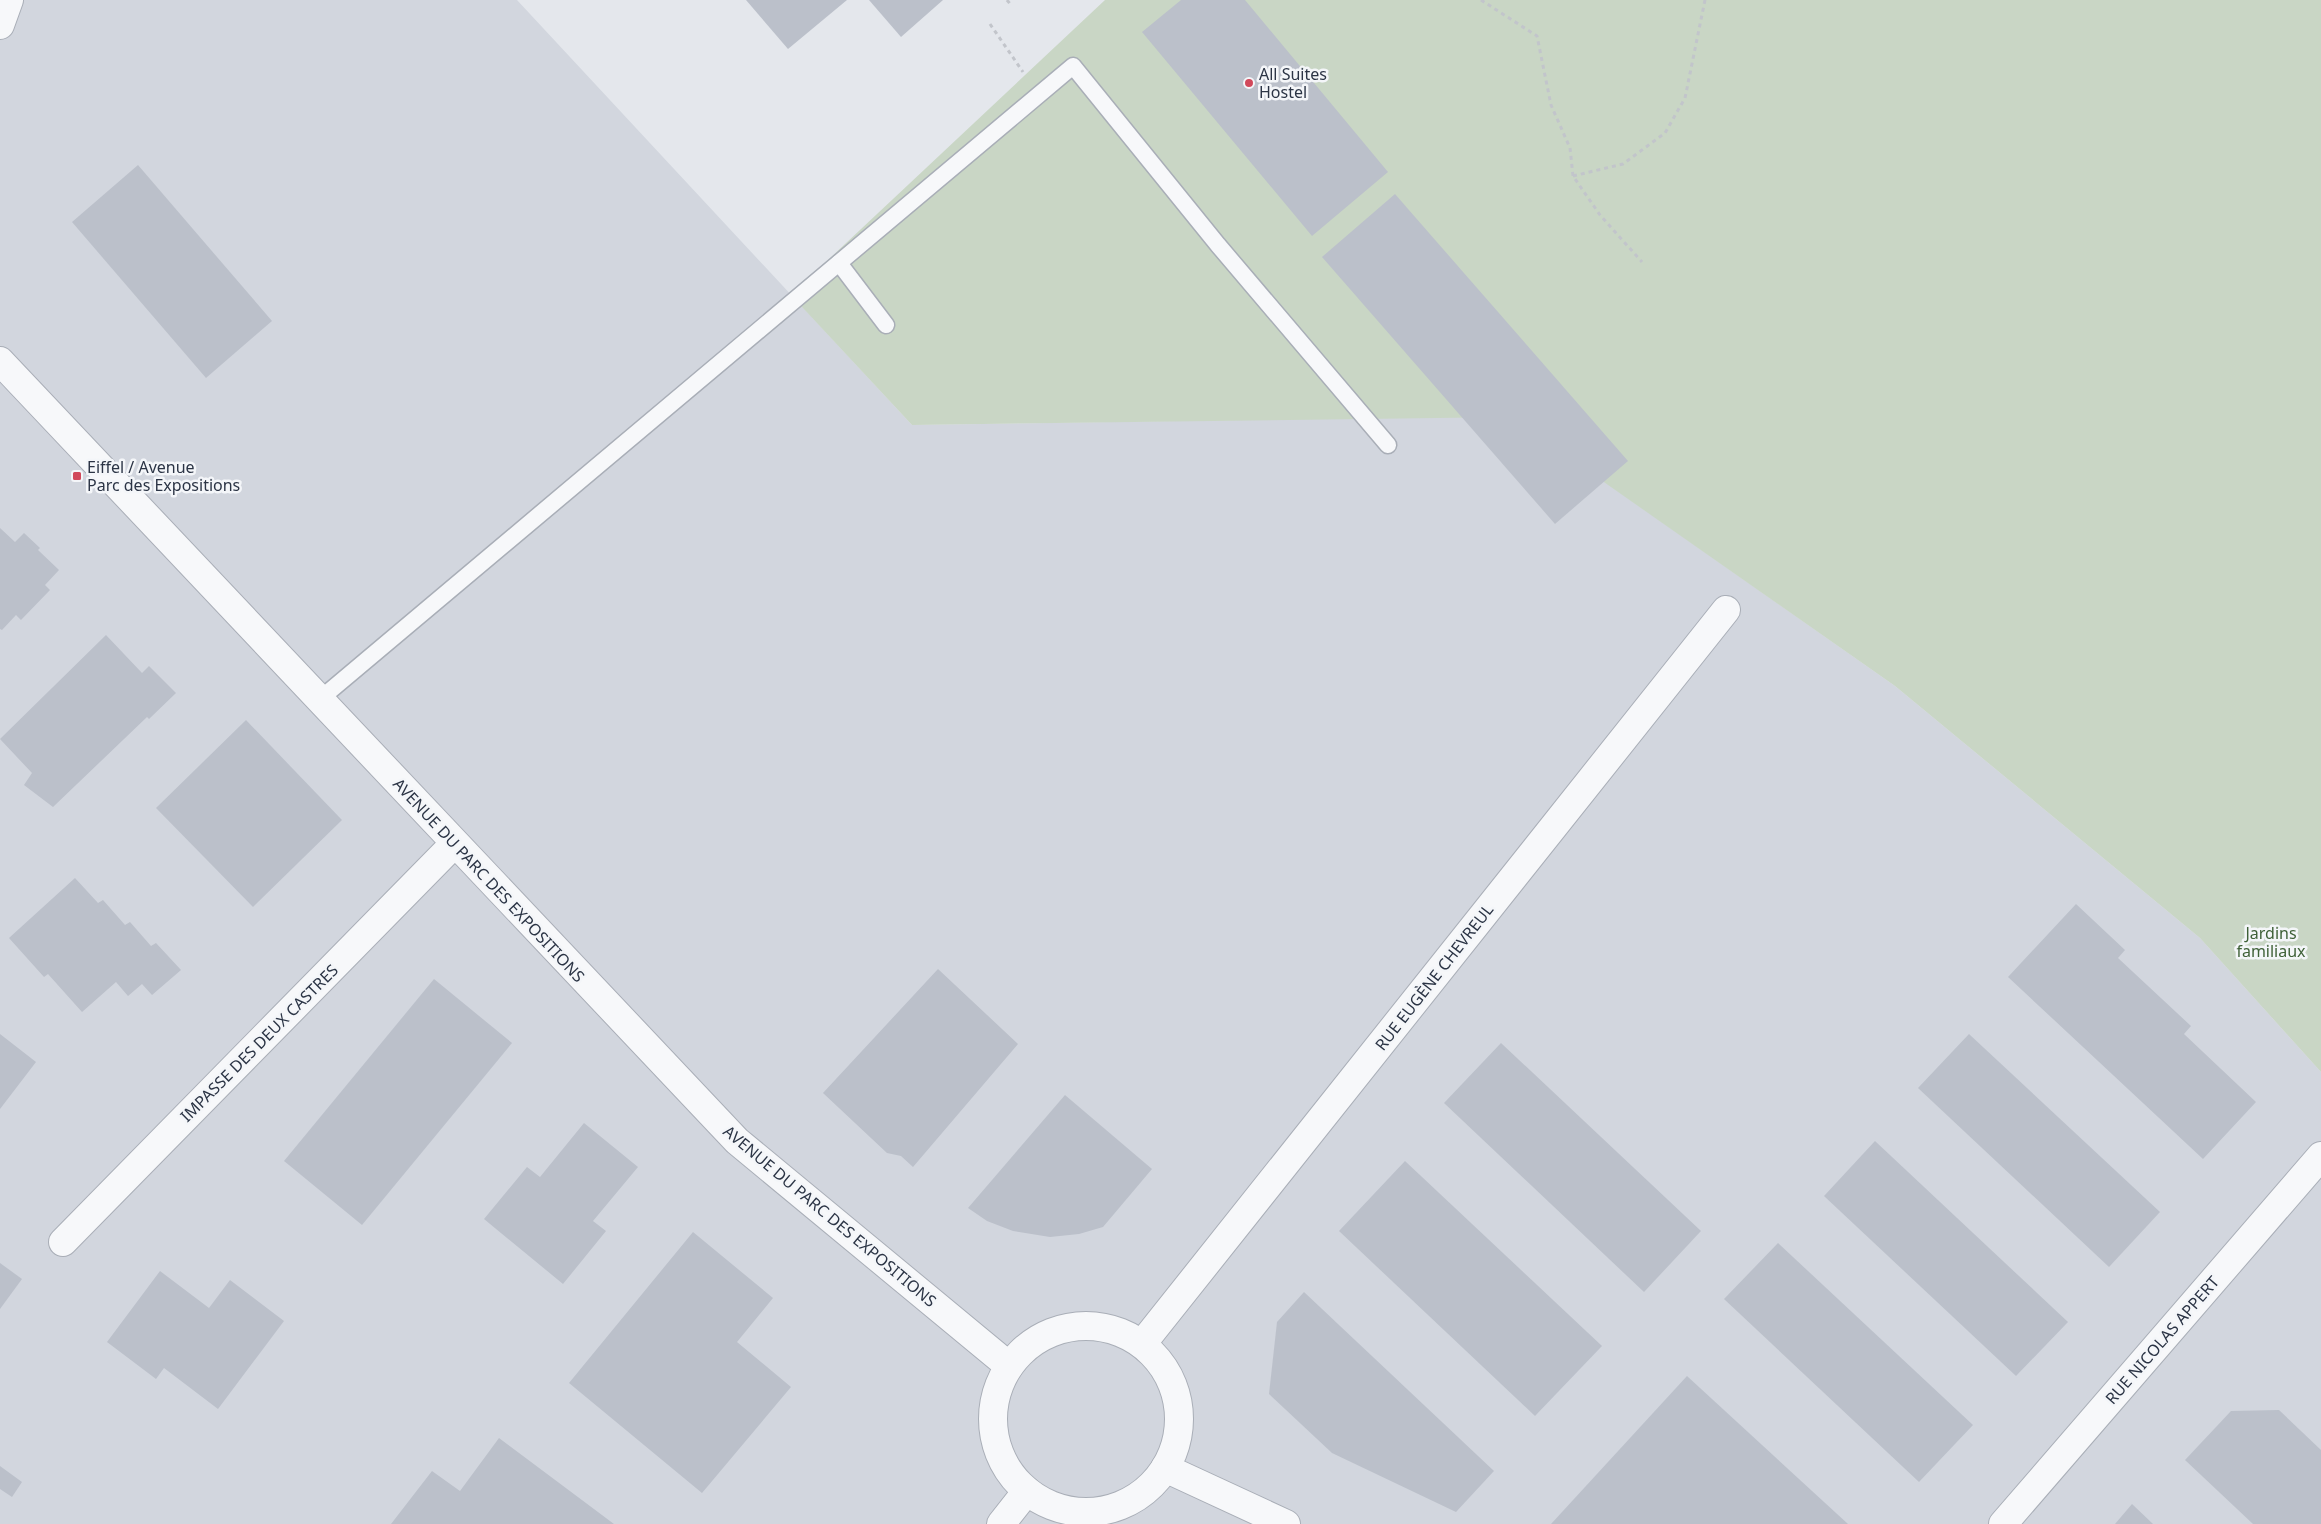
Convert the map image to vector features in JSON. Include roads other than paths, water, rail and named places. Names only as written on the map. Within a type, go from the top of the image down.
[{"type":"street","points":[[0,25],[9,0]]},
{"type":"street","name":"AVENUE DU PARC DES EXPOSITIONS","points":[[0,361],[454,844],[737,1141],[1009,1366]]},
{"type":"street","name":"RUE EUGÈNE CHEVREUL","points":[[1142,1344],[1726,610]]},
{"type":"street","name":"IMPASSE DES DEUX CASTRES","points":[[63,1242],[454,844]]},
{"type":"street","name":"RUE NICOLAS APPERT","points":[[2003,1524],[2321,1156]]},
{"type":"street","points":[[1091,1325],[1115,1330],[1142,1344],[1155,1355],[1169,1375],[1178,1398],[1179,1422],[1176,1446],[1165,1468],[1151,1485],[1133,1500],[1113,1508],[1090,1512],[1068,1510],[1046,1504],[1027,1491],[1013,1478],[1002,1461],[995,1442],[992,1422],[994,1402],[999,1383],[1009,1366],[1025,1348],[1045,1335],[1067,1326],[1091,1325]]},
{"type":"street","points":[[1165,1468],[1286,1524]]},
{"type":"street","points":[[1001,1524],[1027,1491]]},
{"type":"lane","points":[[319,700],[1073,66],[1218,245],[1388,445]]},
{"type":"lane","points":[[839,262],[886,325]]},
{"type":"place","name":"All Suites Hostel","points":[[1249,83]]},
{"type":"place","name":"Eiffel / Avenue Parc des Expositions","points":[[77,476]]},
{"type":"park label","name":"Jardins familiaux","points":[[2271,942]]}]
